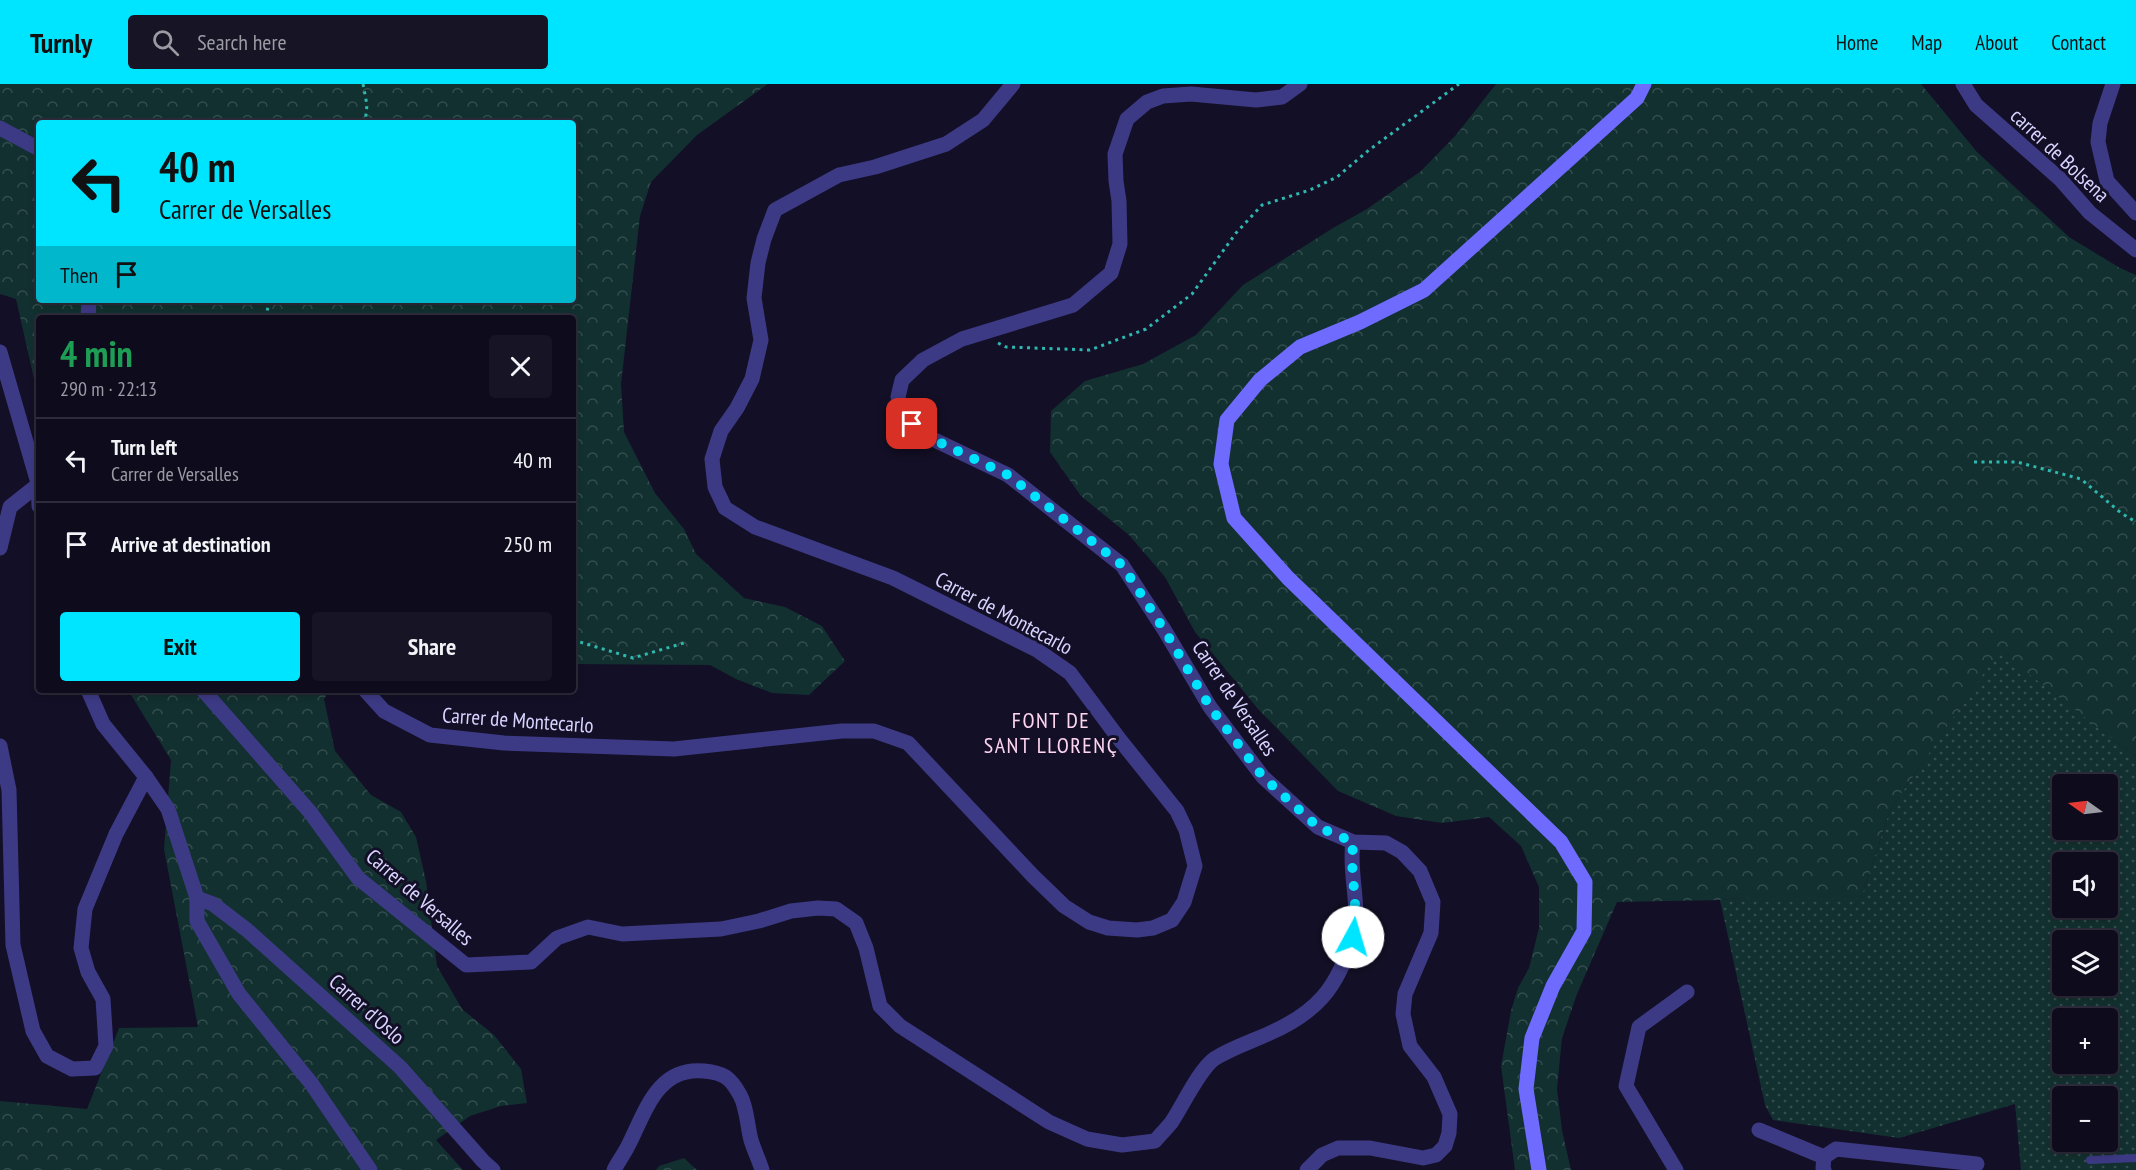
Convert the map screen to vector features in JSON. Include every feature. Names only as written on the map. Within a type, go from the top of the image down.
[{"type":"main road","points":[[1539,1170],[1526,1089],[1532,1038],[1554,986],[1584,931],[1585,882],[1561,842],[1288,578],[1234,518],[1221,464],[1227,420],[1260,380],[1300,347],[1360,322],[1424,290],[1637,98],[1644,84]]},
{"type":"street","name":"Carrer de Montecarlo","points":[[368,693],[384,711],[430,735],[504,743],[674,749],[842,731],[874,731],[908,743],[1033,876],[1064,906],[1089,922],[1108,928],[1137,930],[1153,928],[1172,920],[1184,902],[1195,866],[1186,830],[1177,811],[1070,673],[1037,650],[893,578],[756,527],[725,508],[715,487],[712,459],[721,431],[737,408],[752,379],[761,340],[754,297],[758,263],[775,210],[839,175],[875,167],[946,144],[983,120],[1013,84]]},
{"type":"street","name":"Carrer de Versalles","points":[[206,693],[310,812],[358,878],[466,965],[531,962],[557,938],[588,927],[622,934],[721,929],[791,911],[836,909],[856,923],[866,948],[880,1006],[900,1026],[1049,1122],[1087,1139],[1122,1145],[1155,1141],[1170,1123],[1212,1060],[1295,1021],[1316,1005],[1332,987],[1353,937],[1356,918],[1353,842],[1318,827],[1263,777],[1210,707],[1122,565],[1008,475],[922,434],[902,414],[898,397],[902,380],[923,360],[962,339],[1073,305],[1111,273],[1120,244],[1115,153],[1127,118],[1147,102],[1163,96],[1191,94],[1256,100],[1282,97],[1300,84]]},
{"type":"street","name":"carrer de Bolsena","points":[[1963,84],[1976,105],[2060,179],[2090,213],[2136,250]]},
{"type":"street","points":[[2113,84],[2100,123],[2098,142],[2107,181],[2136,213]]},
{"type":"street","points":[[0,128],[36,146]]},
{"type":"street","points":[[0,352],[36,476]]},
{"type":"street","points":[[0,548],[10,507],[36,485]]},
{"type":"street","points":[[89,693],[103,724],[146,777],[168,809],[197,898],[197,921],[238,994],[311,1083],[370,1170]]},
{"type":"street","points":[[0,746],[9,790],[13,945],[33,1031],[47,1056],[72,1069],[95,1068],[106,1046],[103,999],[87,972],[81,948],[85,909],[116,834],[146,777]]},
{"type":"street","points":[[1307,1170],[1322,1155],[1338,1148],[1370,1148],[1423,1158],[1436,1155],[1444,1146],[1449,1133],[1450,1114],[1434,1077],[1410,1046],[1403,1014],[1405,994],[1431,933],[1433,902],[1420,871],[1402,852],[1386,843],[1353,842]]},
{"type":"street","name":"Carrer d'Oslo","points":[[197,898],[213,904],[247,930],[400,1067],[493,1170]]},
{"type":"street","points":[[1676,1170],[1626,1086],[1639,1027],[1687,992]]},
{"type":"street","points":[[614,1170],[642,1114],[658,1089],[676,1074],[698,1070],[720,1072],[731,1081],[742,1098],[751,1141],[762,1170]]},
{"type":"street","points":[[1759,1130],[1824,1163],[1836,1149],[1977,1164]]},
{"type":"lane","points":[[2090,1160],[2136,1158]]},
{"type":"path","points":[[363,84],[367,105],[364,120]]},
{"type":"path","points":[[981,334],[1006,347],[1090,350],[1146,329],[1192,294],[1236,233],[1262,205],[1310,190],[1337,177],[1459,84]]},
{"type":"path","points":[[1974,462],[2018,462],[2081,479],[2121,513],[2136,522]]},
{"type":"path","points":[[576,641],[633,658],[684,643]]},
{"type":"green space","points":[[0,84],[768,84],[697,135],[651,182],[640,216],[621,384],[624,432],[655,493],[684,529],[696,554],[744,598],[785,607],[822,626],[845,661],[809,695],[772,693],[736,679],[710,665],[576,664],[576,315],[36,315],[36,388],[16,299],[0,294]]},
{"type":"green space","points":[[1496,84],[1921,84],[1977,152],[2069,237],[2120,268],[2136,275],[2136,757],[1999,651],[1890,810],[1861,898],[1740,898],[1617,902],[1577,994],[1562,1038],[1557,1089],[1562,1130],[1571,1170],[1515,1170],[1501,1066],[1511,1011],[1518,988],[1529,968],[1539,928],[1539,887],[1521,846],[1489,817],[1442,823],[1396,816],[1338,791],[1258,709],[1195,632],[1165,577],[1129,535],[1081,496],[1050,452],[1051,411],[1085,381],[1143,364],[1196,335],[1243,285],[1367,209],[1421,171],[1456,135]]},
{"type":"green space","points":[[1999,650],[2136,757],[2136,1170],[2021,1170],[2015,1104],[1899,1138],[1773,1120],[1765,1105],[1720,900],[1861,898],[1890,810]]},
{"type":"green space","points":[[130,693],[328,693],[324,699],[335,751],[371,795],[401,812],[416,837],[426,881],[437,966],[462,1009],[494,1035],[521,1069],[527,1103],[501,1106],[470,1116],[436,1140],[463,1170],[0,1170],[0,1101],[87,1109],[119,1028],[198,1027],[164,849],[171,760]]},
{"type":"green space","points":[[684,1158],[697,1170],[656,1170],[659,1166]]},
{"type":"district","name":"FONT DE SANT LLORENÇ","points":[[1051,732]]},
{"type":"route","points":[[912,424],[922,434],[1008,475],[1122,565],[1210,707],[1263,777],[1318,827],[1353,842],[1356,918],[1353,937]]}]
